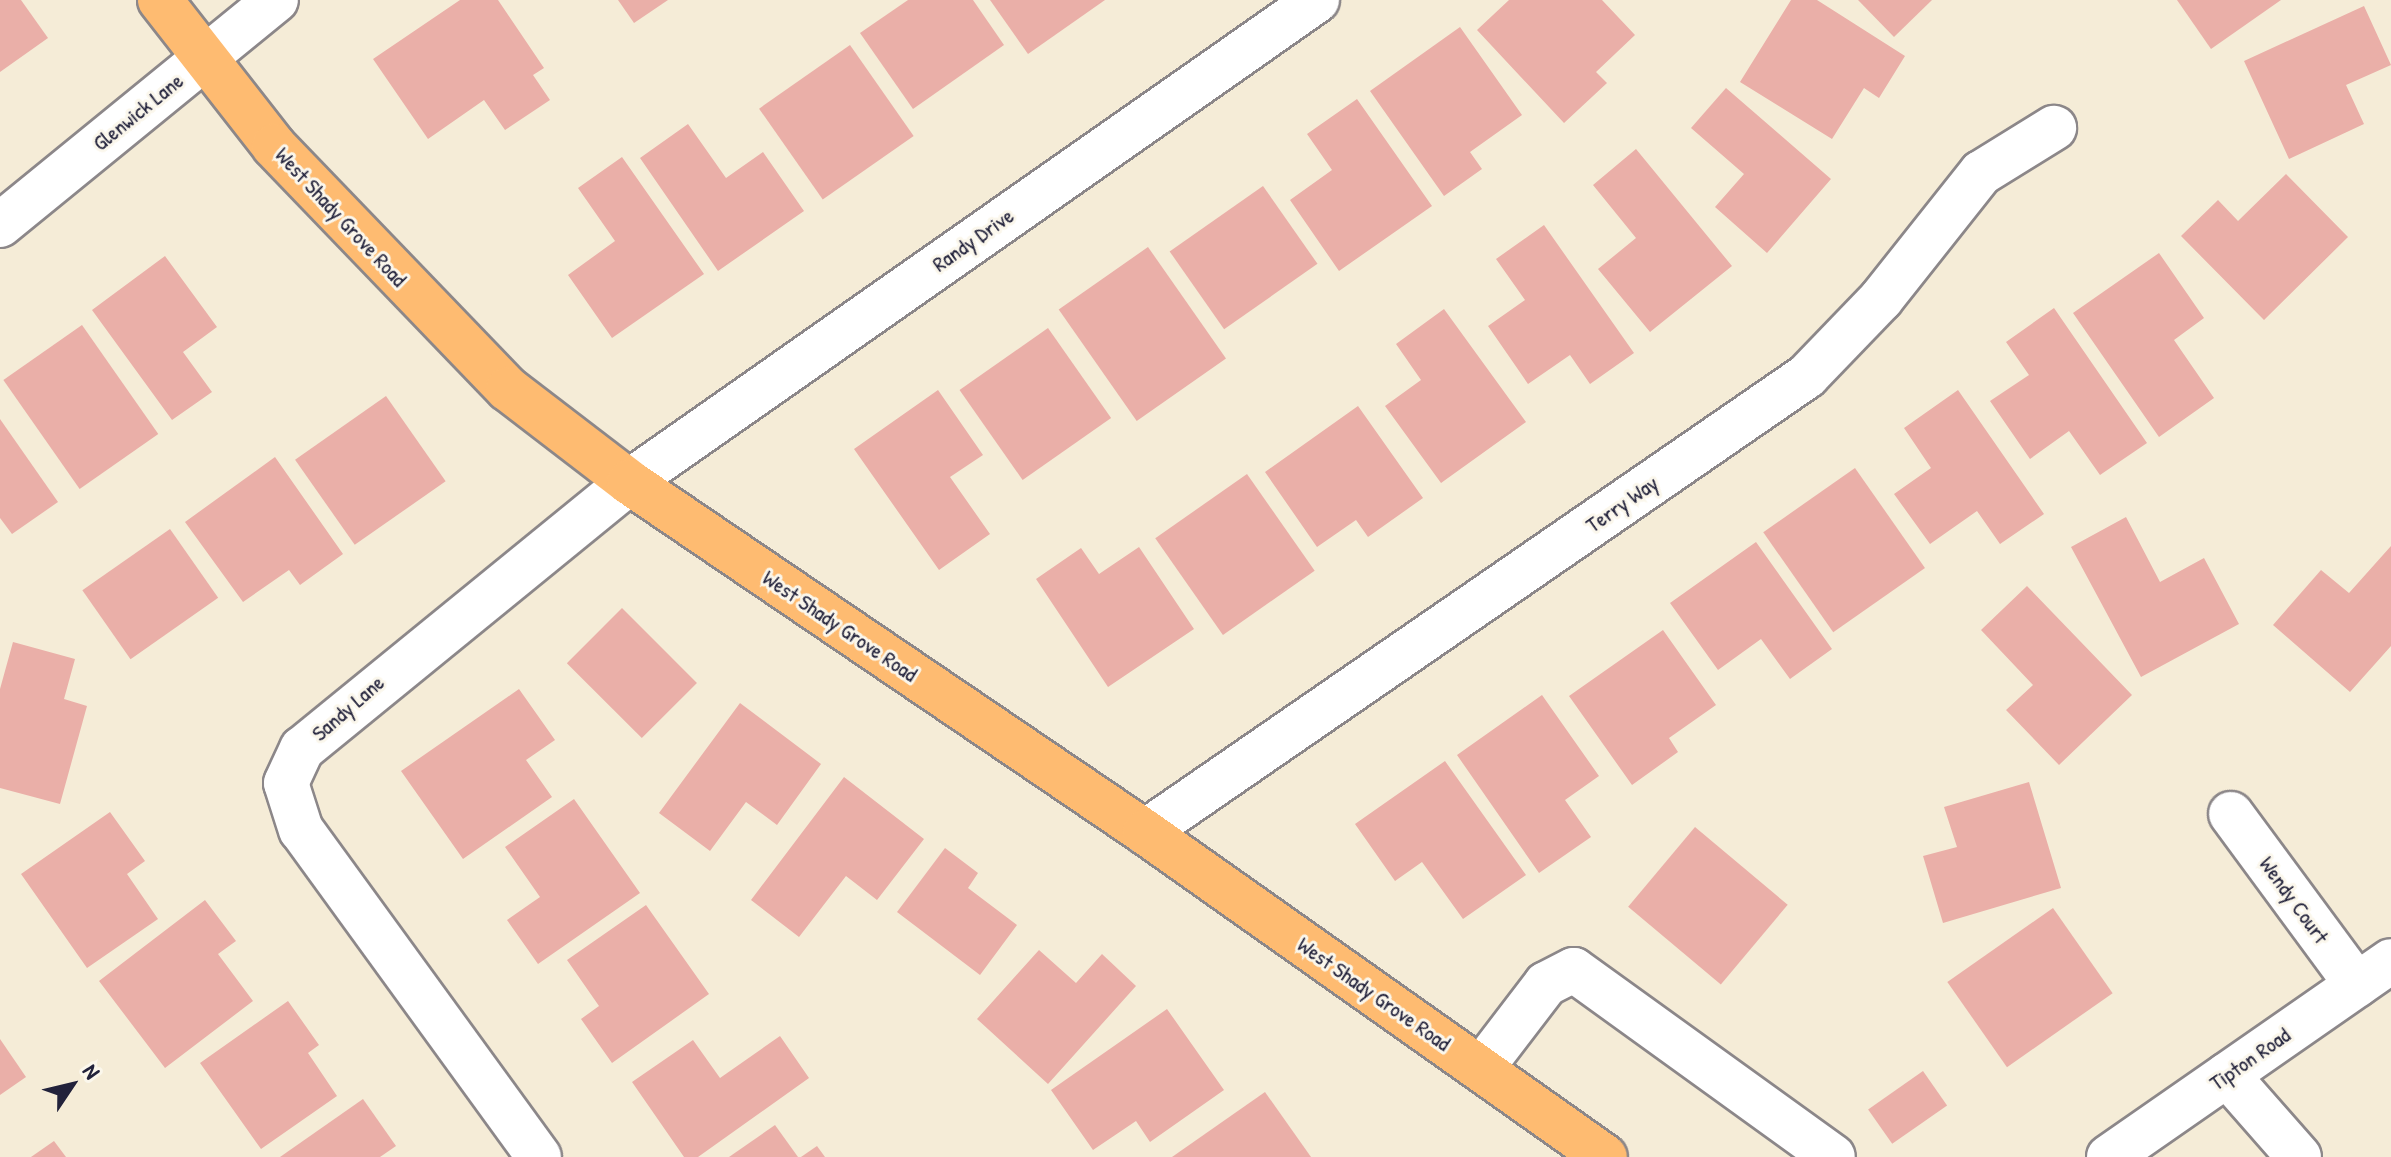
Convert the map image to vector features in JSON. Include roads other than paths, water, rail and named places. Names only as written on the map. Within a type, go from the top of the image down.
[{"type":"main road","name":"West Shady Grove Road","points":[[160,0],[283,157],[486,366],[629,482],[1145,832],[1605,1157]]},
{"type":"street","name":"Glenwick Lane","points":[[0,225],[276,0]]},
{"type":"street","name":"Randy Drive","points":[[629,482],[1317,0]]},
{"type":"street","name":"Terry Way","points":[[1145,832],[1807,376],[1881,299],[1981,173],[2054,128]]},
{"type":"street","name":"Sandy Lane","points":[[539,1157],[301,830],[286,783],[302,749],[329,720],[629,482]]},
{"type":"street","name":"Wendy Court","points":[[2231,814],[2374,973]]},
{"type":"street","points":[[1481,1069],[1546,984],[1574,970],[1833,1157]]},
{"type":"street","name":"Tipton Road","points":[[2109,1157],[2374,973]]},
{"type":"street","points":[[2227,1075],[2299,1157]]}]
